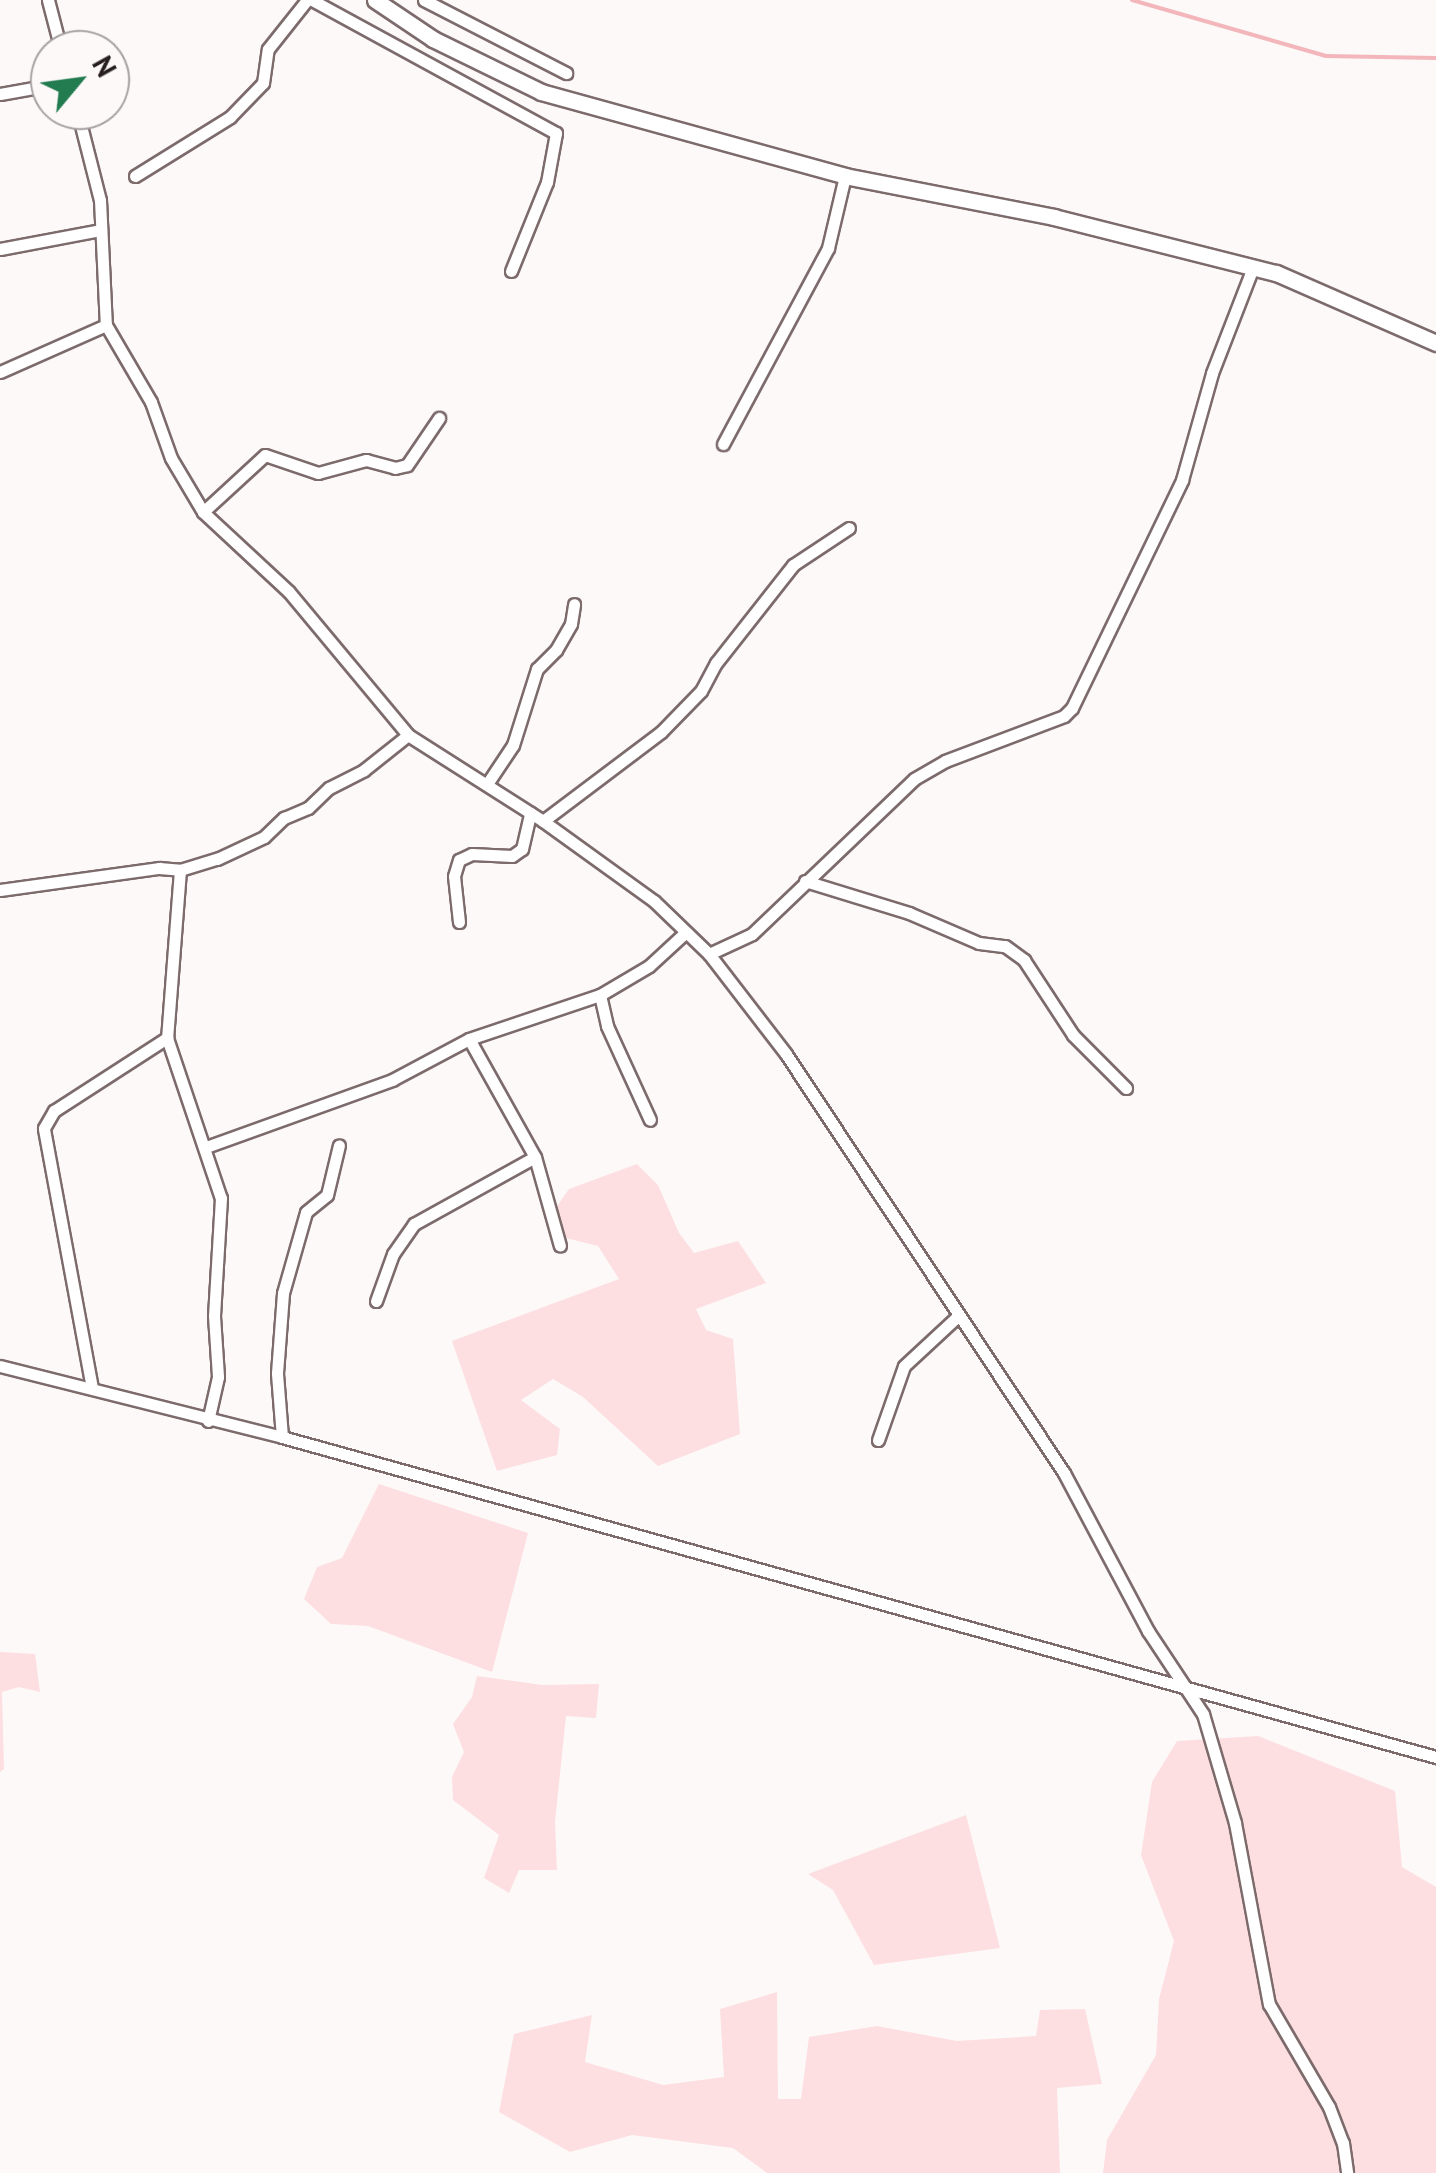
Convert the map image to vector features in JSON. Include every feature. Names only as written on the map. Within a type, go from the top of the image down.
[{"type":"main road","points":[[375,0],[459,54],[540,92],[845,176],[1054,217],[1292,280],[1436,343]]},
{"type":"street","points":[[48,0],[56,30]]},
{"type":"street","points":[[135,176],[241,106],[263,83],[268,50],[309,0],[556,133],[547,182],[511,271]]},
{"type":"street","points":[[424,0],[566,73]]},
{"type":"street","points":[[0,94],[30,89]]},
{"type":"street","points":[[81,130],[100,200],[106,326],[151,402],[171,458],[203,512],[289,592],[408,735],[542,821],[654,901],[709,954],[786,1054],[1064,1473],[1148,1631],[1187,1686],[1214,1742],[1235,1823],[1269,2004],[1329,2106],[1344,2142],[1347,2173]]},
{"type":"street","points":[[723,444],[828,248],[845,176]]},
{"type":"street","points":[[0,250],[101,230]]},
{"type":"street","points":[[709,954],[752,934],[914,779],[946,761],[1064,716],[1072,708],[1182,480],[1212,373],[1252,270]]},
{"type":"street","points":[[0,372],[106,326]]},
{"type":"street","points":[[203,512],[265,455],[318,473],[366,460],[395,468],[407,465],[438,418]]},
{"type":"street","points":[[542,821],[661,732],[701,691],[716,663],[793,565],[849,528]]},
{"type":"street","points":[[487,784],[512,745],[537,669],[556,650],[571,624],[574,604]]},
{"type":"street","points":[[0,890],[159,868],[180,870],[250,846],[284,818],[308,808],[329,788],[364,770],[408,735]]},
{"type":"street","points":[[459,922],[454,876],[459,860],[472,854],[512,856],[522,849],[530,813]]},
{"type":"street","points":[[180,870],[168,1038],[221,1198],[214,1316],[218,1378],[208,1421]]},
{"type":"street","points":[[805,881],[909,913],[979,943],[1005,946],[1024,960],[1073,1034],[1126,1088]]},
{"type":"street","points":[[206,1146],[392,1080],[420,1061],[470,1039],[600,995],[649,966],[686,932]]},
{"type":"street","points":[[600,995],[606,1026],[650,1120]]},
{"type":"street","points":[[92,1388],[44,1128],[54,1111],[168,1038]]},
{"type":"street","points":[[470,1039],[535,1157],[560,1246]]},
{"type":"street","points":[[282,1437],[276,1373],[282,1293],[306,1212],[327,1195],[339,1145]]},
{"type":"street","points":[[376,1300],[394,1254],[414,1224],[535,1157]]},
{"type":"street","points":[[878,1440],[904,1366],[959,1314]]},
{"type":"street","points":[[0,1366],[282,1437],[1436,1757]]},
{"type":"shaded area","points":[[637,1164],[658,1185],[679,1233],[694,1253],[738,1241],[766,1283],[696,1309],[706,1330],[733,1339],[740,1434],[658,1466],[583,1397],[553,1379],[521,1400],[560,1429],[557,1455],[497,1471],[452,1341],[619,1279],[598,1246],[562,1237],[551,1215],[569,1189]]},
{"type":"shaded area","points":[[379,1484],[528,1533],[492,1672],[368,1626],[331,1624],[304,1599],[317,1567],[342,1558]]},
{"type":"shaded area","points":[[0,1652],[35,1654],[40,1692],[19,1687],[2,1692],[4,1769],[0,1772]]},
{"type":"shaded area","points":[[477,1676],[543,1685],[599,1684],[596,1718],[566,1716],[555,1822],[557,1870],[519,1870],[509,1893],[484,1878],[499,1835],[453,1800],[452,1777],[464,1752],[453,1724],[472,1697]]},
{"type":"shaded area","points":[[1258,1736],[1395,1791],[1402,1867],[1436,1887],[1436,2173],[1103,2173],[1107,2140],[1156,2055],[1159,1999],[1174,1941],[1141,1855],[1152,1782],[1177,1741]]},
{"type":"shaded area","points":[[966,1815],[1000,1948],[874,1965],[833,1890],[808,1874]]},
{"type":"shaded area","points":[[777,1992],[778,2099],[801,2099],[809,2037],[877,2026],[957,2041],[1036,2036],[1040,2010],[1085,2009],[1102,2084],[1057,2088],[1060,2173],[767,2173],[733,2148],[632,2135],[570,2152],[499,2112],[514,2034],[592,2015],[585,2062],[663,2085],[724,2077],[720,2009]]},
{"type":"waterway","points":[[1132,0],[1326,56],[1436,58]]}]
